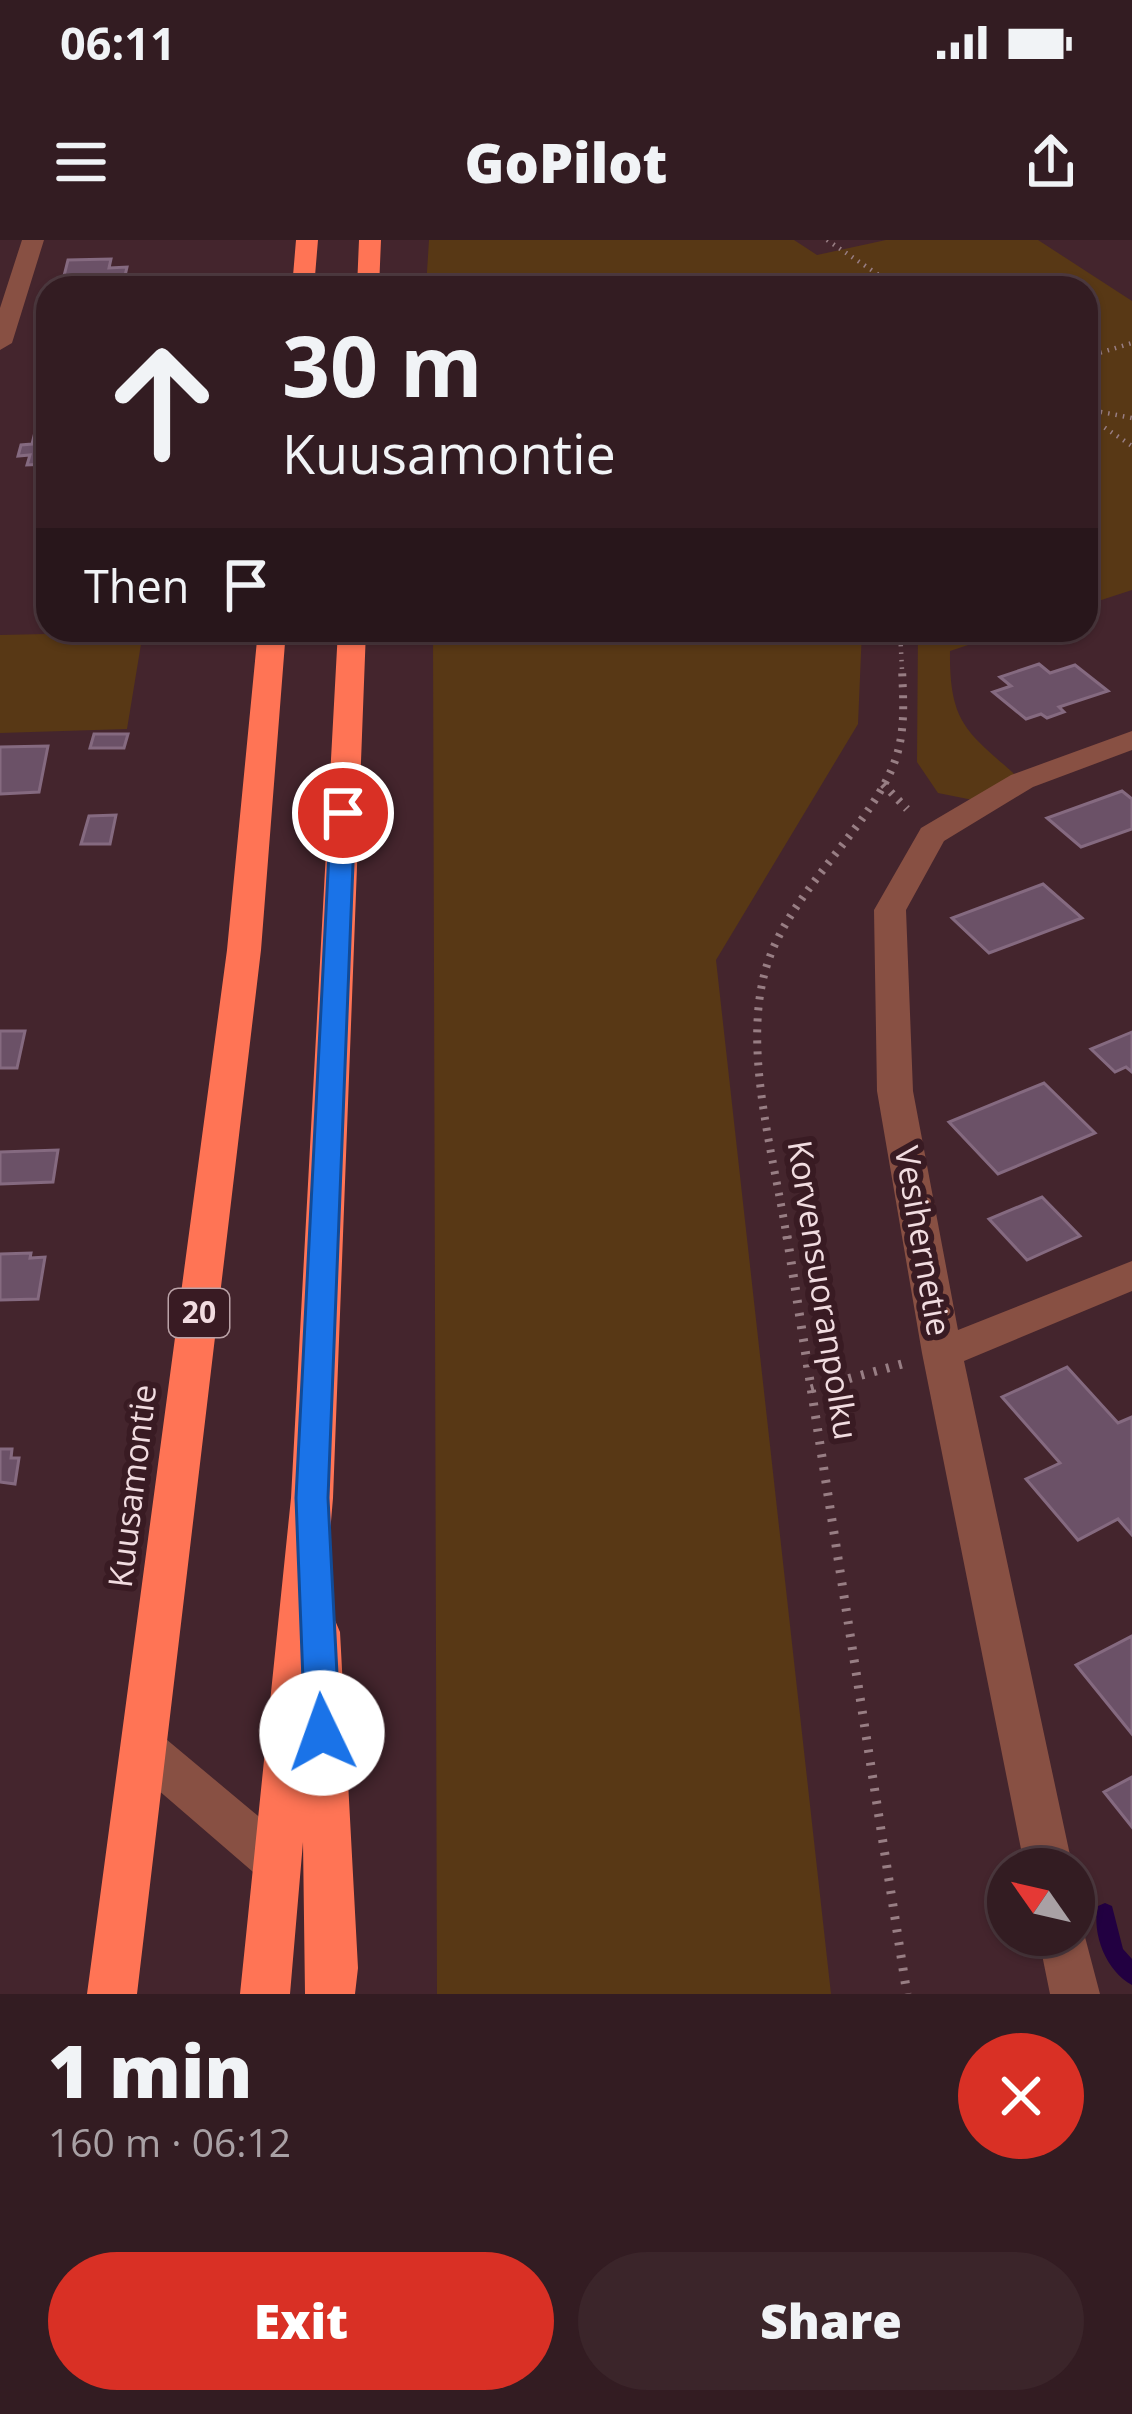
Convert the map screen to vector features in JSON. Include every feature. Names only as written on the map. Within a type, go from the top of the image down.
[{"type":"highway","points":[[304,276],[307,240]]},
{"type":"highway","points":[[368,276],[370,240]]},
{"type":"highway","name":"Kuusamontie","points":[[112,1994],[244,950],[271,642]]},
{"type":"highway","points":[[265,1994],[312,1498],[351,642]]},
{"type":"highway","points":[[312,1498],[333,1968],[330,1994]]},
{"type":"street","points":[[0,343],[33,240]]},
{"type":"street","name":"Vesihernetie","points":[[1045,1848],[942,1353],[895,1091],[890,910],[932,835],[1022,781],[1132,740]]},
{"type":"street","points":[[942,1353],[1132,1275]]},
{"type":"street","points":[[144,1749],[278,1862]]},
{"type":"street","points":[[1068,1956],[1076,1994]]},
{"type":"path","points":[[827,240],[880,276]]},
{"type":"path","points":[[1098,353],[1132,343]]},
{"type":"path","points":[[1098,414],[1132,418]]},
{"type":"path","points":[[1098,421],[1132,446]]},
{"type":"path","name":"Korvensuoranpolku","points":[[901,642],[904,723],[895,760],[884,784],[816,876],[769,958],[754,1030],[907,1994]]},
{"type":"path","points":[[811,1389],[942,1353]]},
{"type":"shaded area","points":[[429,240],[794,240],[817,255],[886,240],[1038,240],[1093,276],[427,276]]},
{"type":"shaded area","points":[[1098,279],[1132,301],[1132,590],[1098,601]]},
{"type":"shaded area","points":[[36,634],[36,642],[141,642],[127,729],[0,733],[0,635]]},
{"type":"shaded area","points":[[433,642],[861,642],[858,724],[716,960],[831,1994],[437,1994]]},
{"type":"shaded area","points":[[918,642],[977,642],[950,651],[959,713],[976,739],[1022,781],[983,802],[938,793],[917,762]]},
{"type":"building","points":[[111,259],[109,268],[127,267],[125,276],[64,276],[68,260]]},
{"type":"building","points":[[36,428],[36,465],[27,465],[30,455],[18,456],[21,445],[32,444]]},
{"type":"building","points":[[1039,664],[1050,673],[1075,665],[1108,691],[1059,707],[1064,712],[1047,718],[1041,714],[1026,719],[993,692],[1011,686],[1000,677]]},
{"type":"building","points":[[94,734],[128,734],[124,748],[90,748]]},
{"type":"building","points":[[48,746],[39,792],[0,794],[0,747]]},
{"type":"building","points":[[1122,791],[1132,799],[1132,829],[1081,847],[1047,818]]},
{"type":"building","points":[[116,815],[110,844],[81,844],[89,816]]},
{"type":"building","points":[[1043,884],[1082,918],[989,953],[952,918]]},
{"type":"building","points":[[0,1031],[25,1031],[17,1068],[0,1068]]},
{"type":"building","points":[[1132,1032],[1132,1072],[1126,1067],[1115,1072],[1091,1049]]},
{"type":"building","points":[[1044,1083],[1095,1133],[998,1174],[949,1122]]},
{"type":"building","points":[[58,1150],[53,1182],[0,1184],[0,1152]]},
{"type":"building","points":[[1042,1197],[1080,1236],[1027,1260],[989,1219]]},
{"type":"building","points":[[31,1253],[30,1258],[45,1257],[38,1299],[0,1300],[0,1254]]},
{"type":"building","points":[[1067,1367],[1118,1423],[1132,1417],[1132,1535],[1118,1519],[1078,1540],[1026,1479],[1060,1463],[1002,1397]]},
{"type":"building","points":[[0,1449],[12,1449],[11,1458],[19,1458],[15,1484],[0,1482]]},
{"type":"building","points":[[1132,1636],[1132,1734],[1076,1665]]},
{"type":"building","points":[[1132,1777],[1132,1827],[1104,1792]]},
{"type":"waterway","points":[[1105,1913],[1114,1954],[1132,1975]]},
{"type":"route","points":[[322,1733],[312,1498],[343,813]]}]
